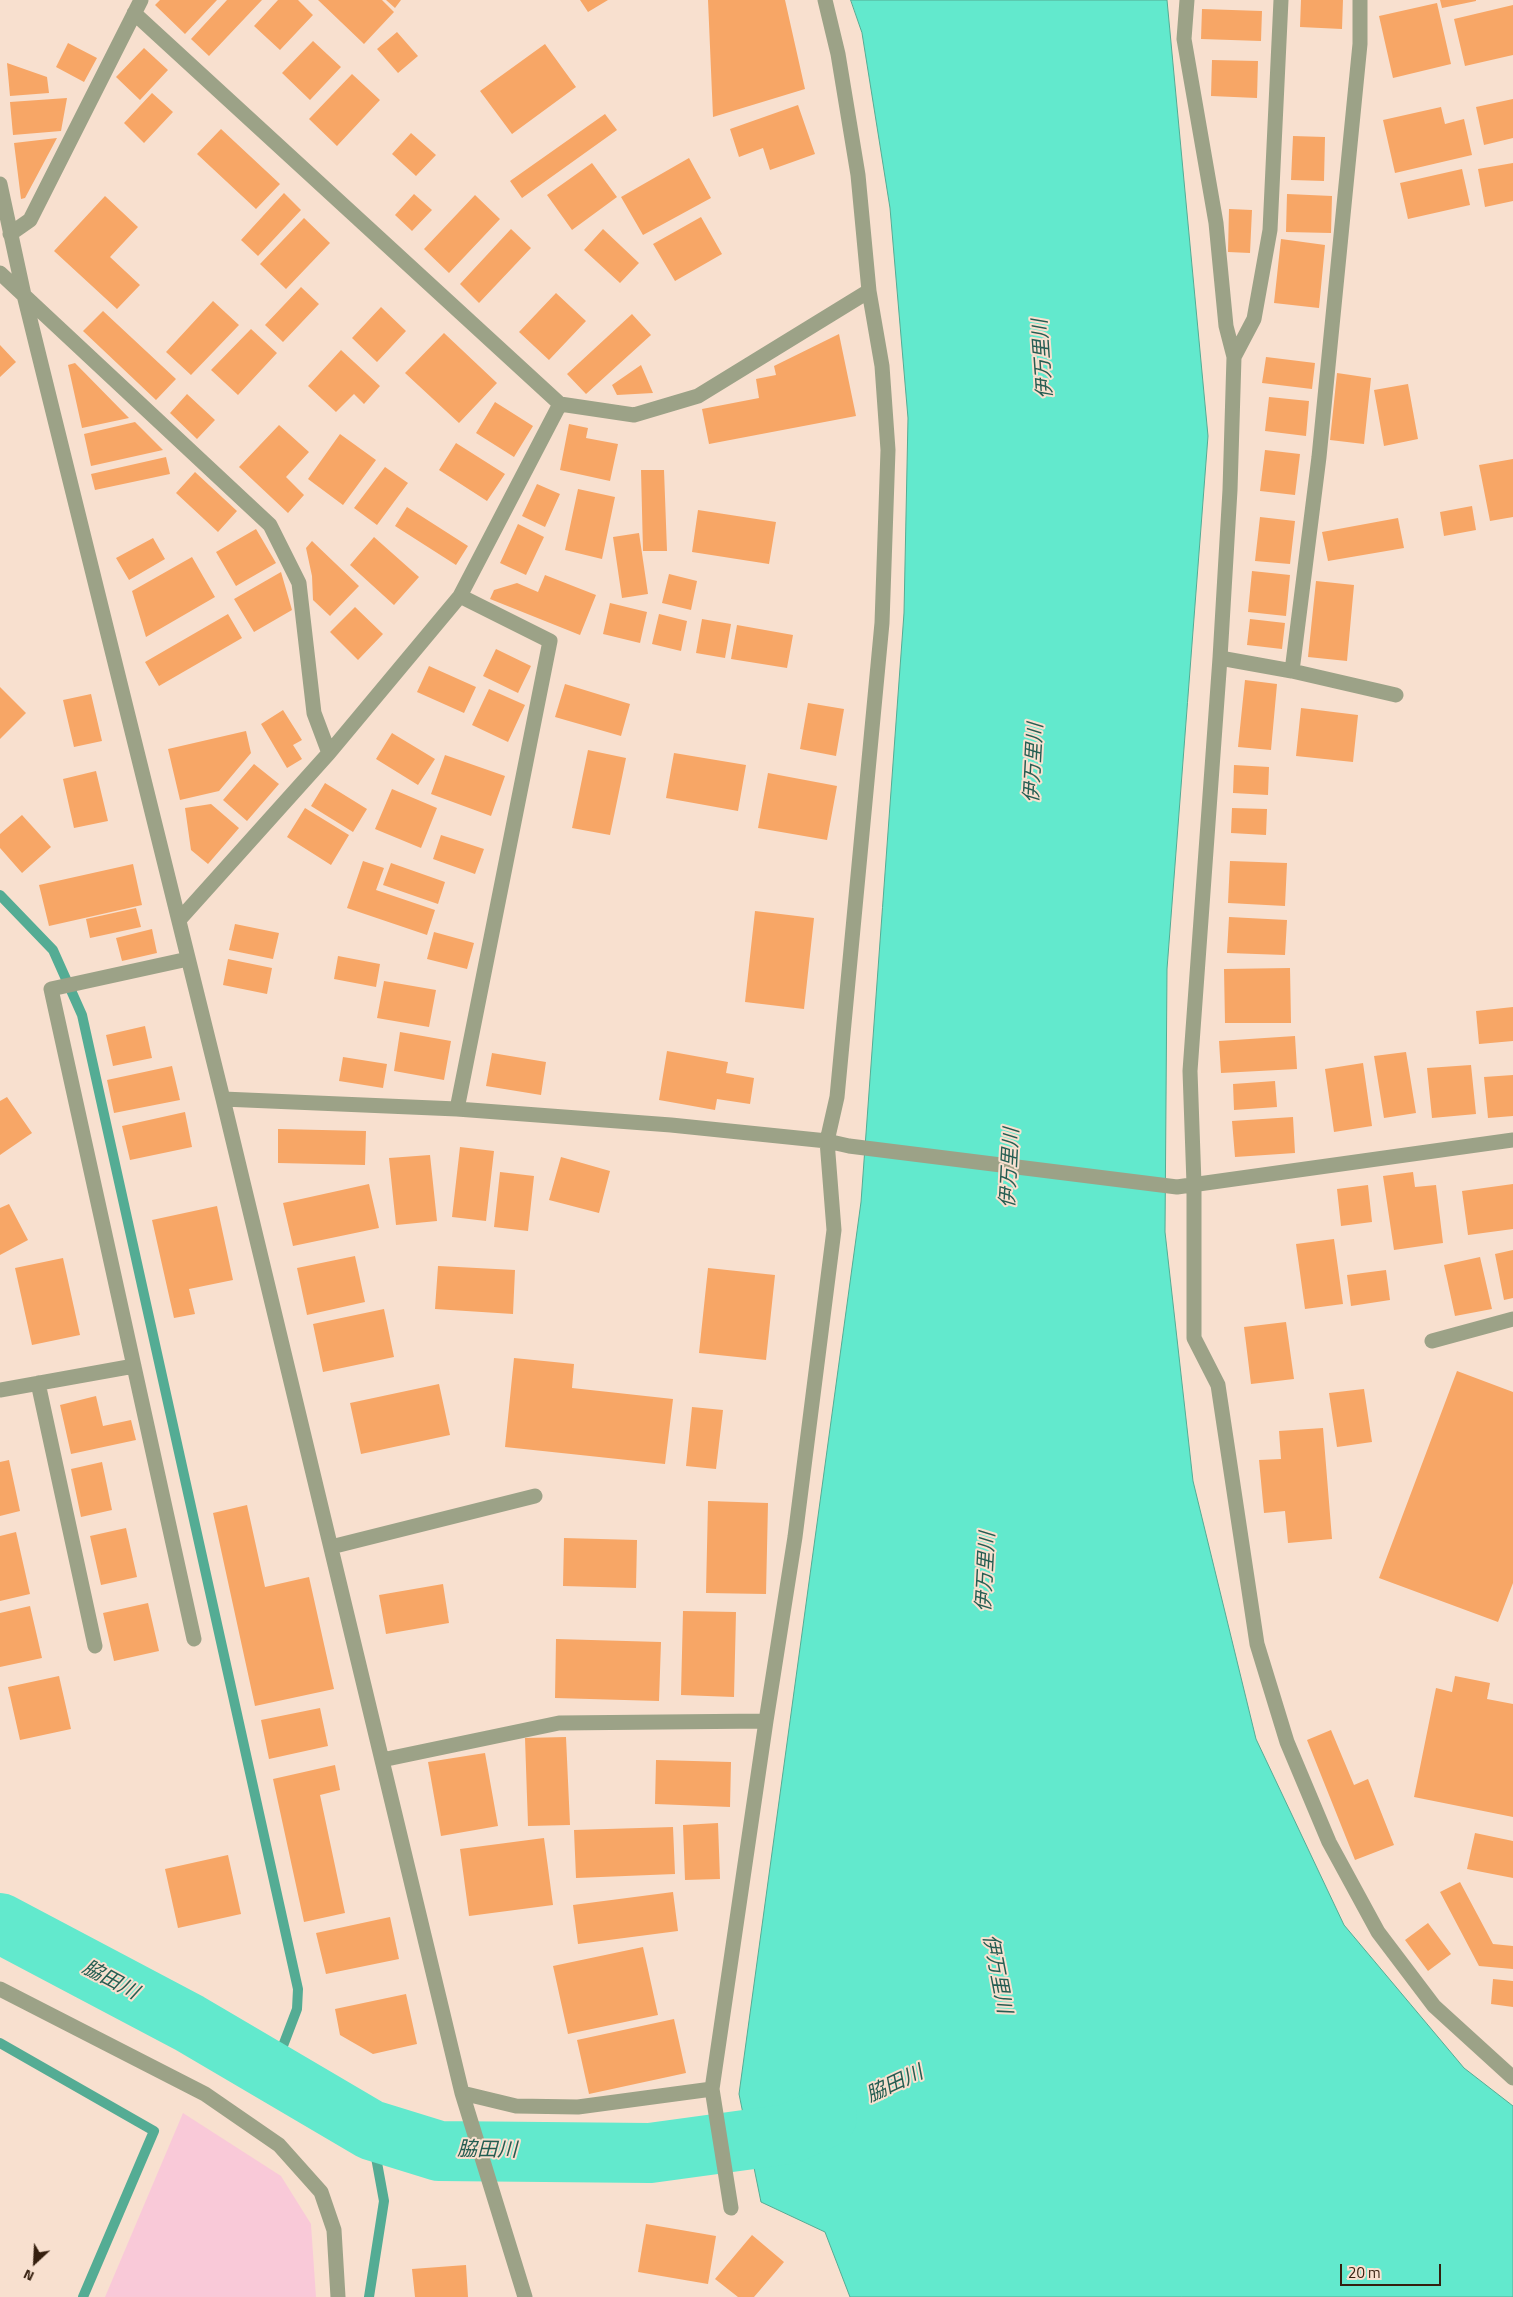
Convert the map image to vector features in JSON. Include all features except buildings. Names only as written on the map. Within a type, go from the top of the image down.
[{"type":"street","points":[[731,2208],[712,2089],[766,1721],[796,1537],[834,1230],[827,1141],[838,1097],[882,622],[888,450],[882,366],[869,291],[858,175],[838,54],[825,0]]},
{"type":"street","points":[[1187,0],[1184,39],[1216,223],[1226,326],[1234,356],[1230,490],[1220,658],[1190,1071],[1194,1184],[1194,1338],[1218,1385],[1257,1644],[1287,1742],[1329,1842],[1378,1932],[1434,2006],[1513,2078]]},
{"type":"street","points":[[1234,356],[1254,319],[1270,230],[1282,0]]},
{"type":"street","points":[[1292,671],[1322,427],[1360,44],[1360,0]]},
{"type":"street","points":[[10,234],[30,220],[138,6],[560,404],[634,415],[698,396],[869,291]]},
{"type":"street","points":[[0,184],[24,295],[223,1099],[462,2093],[503,2220],[525,2297]]},
{"type":"street","points":[[0,273],[270,525],[299,583],[314,713],[329,753]]},
{"type":"street","points":[[179,920],[329,753],[460,596],[560,404]]},
{"type":"street","points":[[457,1109],[550,641],[460,596]]},
{"type":"street","points":[[1220,658],[1292,671],[1396,695]]},
{"type":"street","points":[[188,959],[51,989],[194,1639]]},
{"type":"street","points":[[223,1099],[457,1109],[671,1125],[827,1141],[849,1146],[1177,1187],[1513,1140]]},
{"type":"street","points":[[1432,1341],[1513,1319]]},
{"type":"street","points":[[0,1390],[134,1366]]},
{"type":"street","points":[[38,1383],[95,1646]]},
{"type":"street","points":[[331,1547],[535,1496]]},
{"type":"street","points":[[382,1760],[559,1723],[766,1721]]},
{"type":"street","points":[[0,1989],[205,2094],[279,2145],[321,2192],[334,2230],[338,2297]]},
{"type":"street","points":[[462,2093],[516,2106],[578,2107],[712,2089]]},
{"type":"shaded area","points":[[183,2113],[281,2176],[311,2224],[316,2297],[105,2297]]},
{"type":"water","name":"伊万里川","points":[[851,0],[1167,0],[1208,436],[1167,969],[1165,1232],[1193,1481],[1256,1739],[1344,1925],[1464,2068],[1513,2106],[1513,2297],[850,2297],[825,2232],[761,2202],[739,2094],[861,1202],[904,613],[908,418],[890,208],[862,33]]},
{"type":"waterway","points":[[0,895],[53,950],[82,1015],[298,1989],[297,2009],[273,2072]]},
{"type":"waterway","name":"脇田川","points":[[0,1923],[189,2023],[371,2130],[439,2151],[650,2153],[789,2134],[827,2117]]},
{"type":"waterway","points":[[0,2043],[154,2131],[83,2297]]},
{"type":"waterway","points":[[369,2297],[384,2201],[371,2130]]}]
